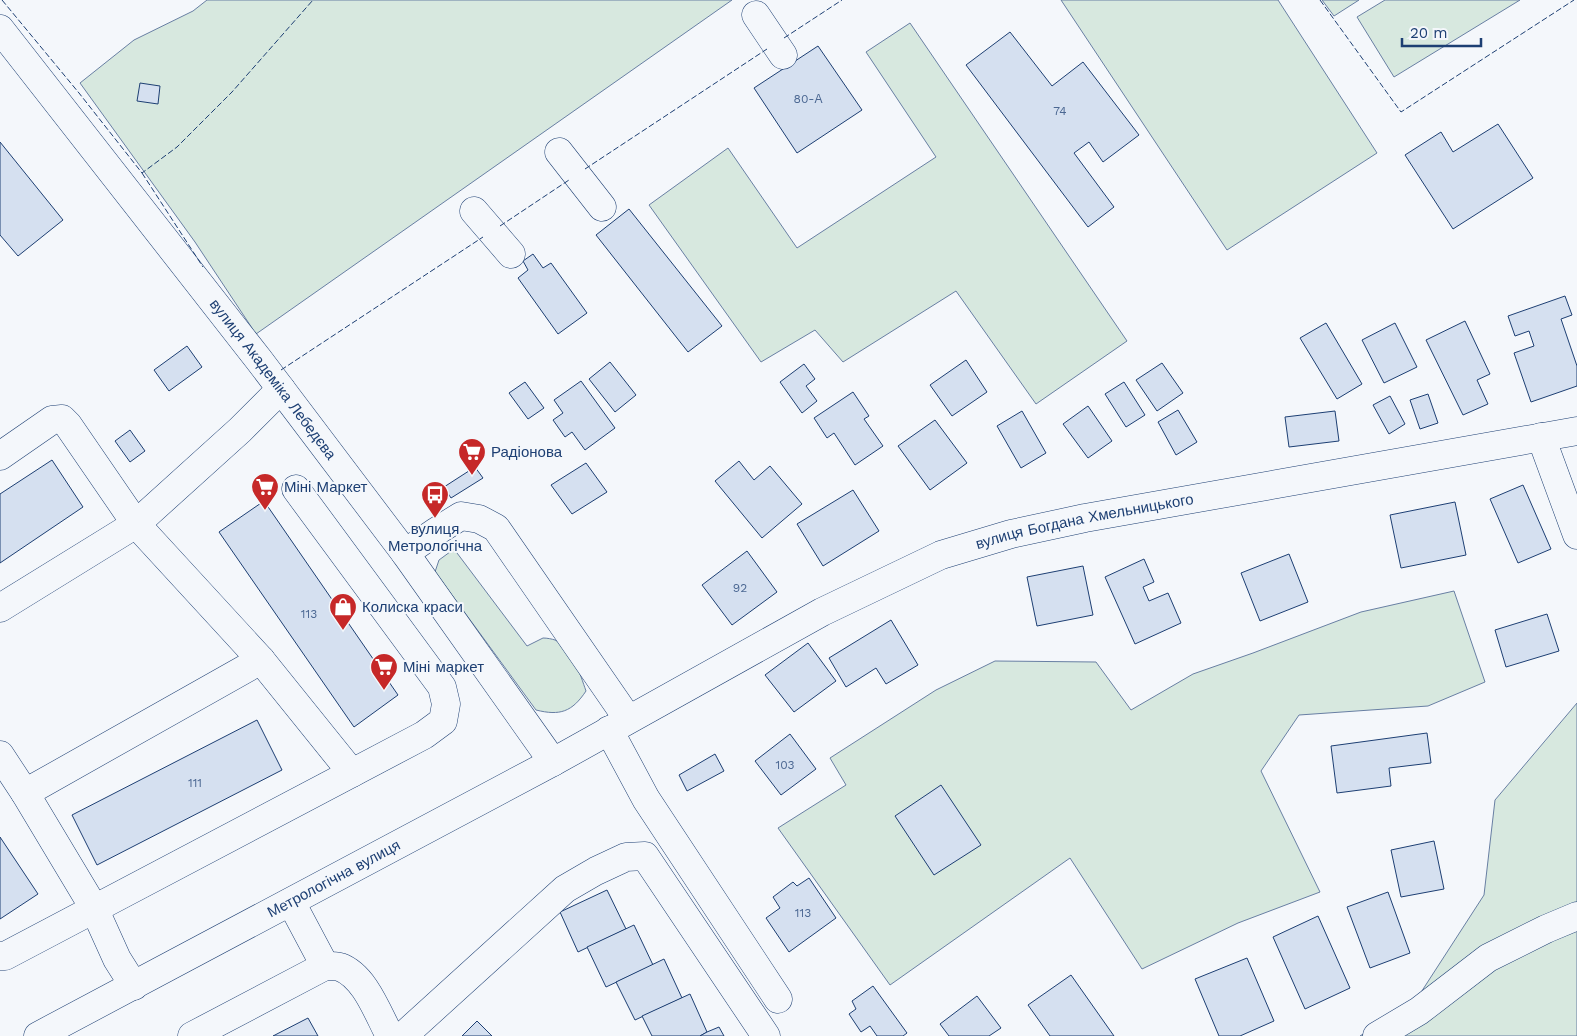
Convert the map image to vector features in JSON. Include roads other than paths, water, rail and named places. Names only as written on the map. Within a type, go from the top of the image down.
[{"type":"street","points":[[756,15],[783,55]]},
{"type":"street","name":"вулиця Академіка Лебедєва","points":[[0,29],[281,389],[406,553],[553,762]]},
{"type":"street","points":[[559,152],[602,207]]},
{"type":"street","points":[[474,211],[511,254]]},
{"type":"street","points":[[0,608],[136,524],[240,430],[281,389]]},
{"type":"street","points":[[0,456],[52,420],[62,419],[136,524],[261,660],[352,773]]},
{"type":"street","name":"вулиця Богдана Хмельницького","points":[[618,724],[830,608],[941,556],[1011,534],[1085,518],[1577,431]]},
{"type":"street","points":[[1542,437],[1577,535]]},
{"type":"street","points":[[0,956],[5,956],[424,735],[443,721],[446,704],[442,687],[296,489]]},
{"type":"street","points":[[406,553],[437,530],[461,516],[479,519],[496,528],[618,724],[646,799],[778,999]]},
{"type":"street","points":[[25,793],[261,660]]},
{"type":"street","name":"Метрологічна вулиця","points":[[38,1036],[553,762],[618,724]]},
{"type":"street","points":[[0,755],[94,908],[117,959],[134,986]]},
{"type":"street","points":[[403,1036],[566,889],[596,871],[626,857],[645,856],[766,1036]]},
{"type":"street","points":[[290,902],[325,966]]},
{"type":"street","points":[[1378,1036],[1419,1011],[1488,958],[1577,916]]},
{"type":"street","points":[[192,1036],[325,966],[338,966],[353,973],[362,982],[390,1036]]},
{"type":"place","name":"Радіонова","points":[[472,476]]},
{"type":"place","name":"Міні Маркет","points":[[265,511]]},
{"type":"place","name":"вулиця Метрологічна","points":[[435,519]]},
{"type":"place","name":"Колиска краси","points":[[343,631]]},
{"type":"place","name":"Міні маркет","points":[[384,691]]}]
